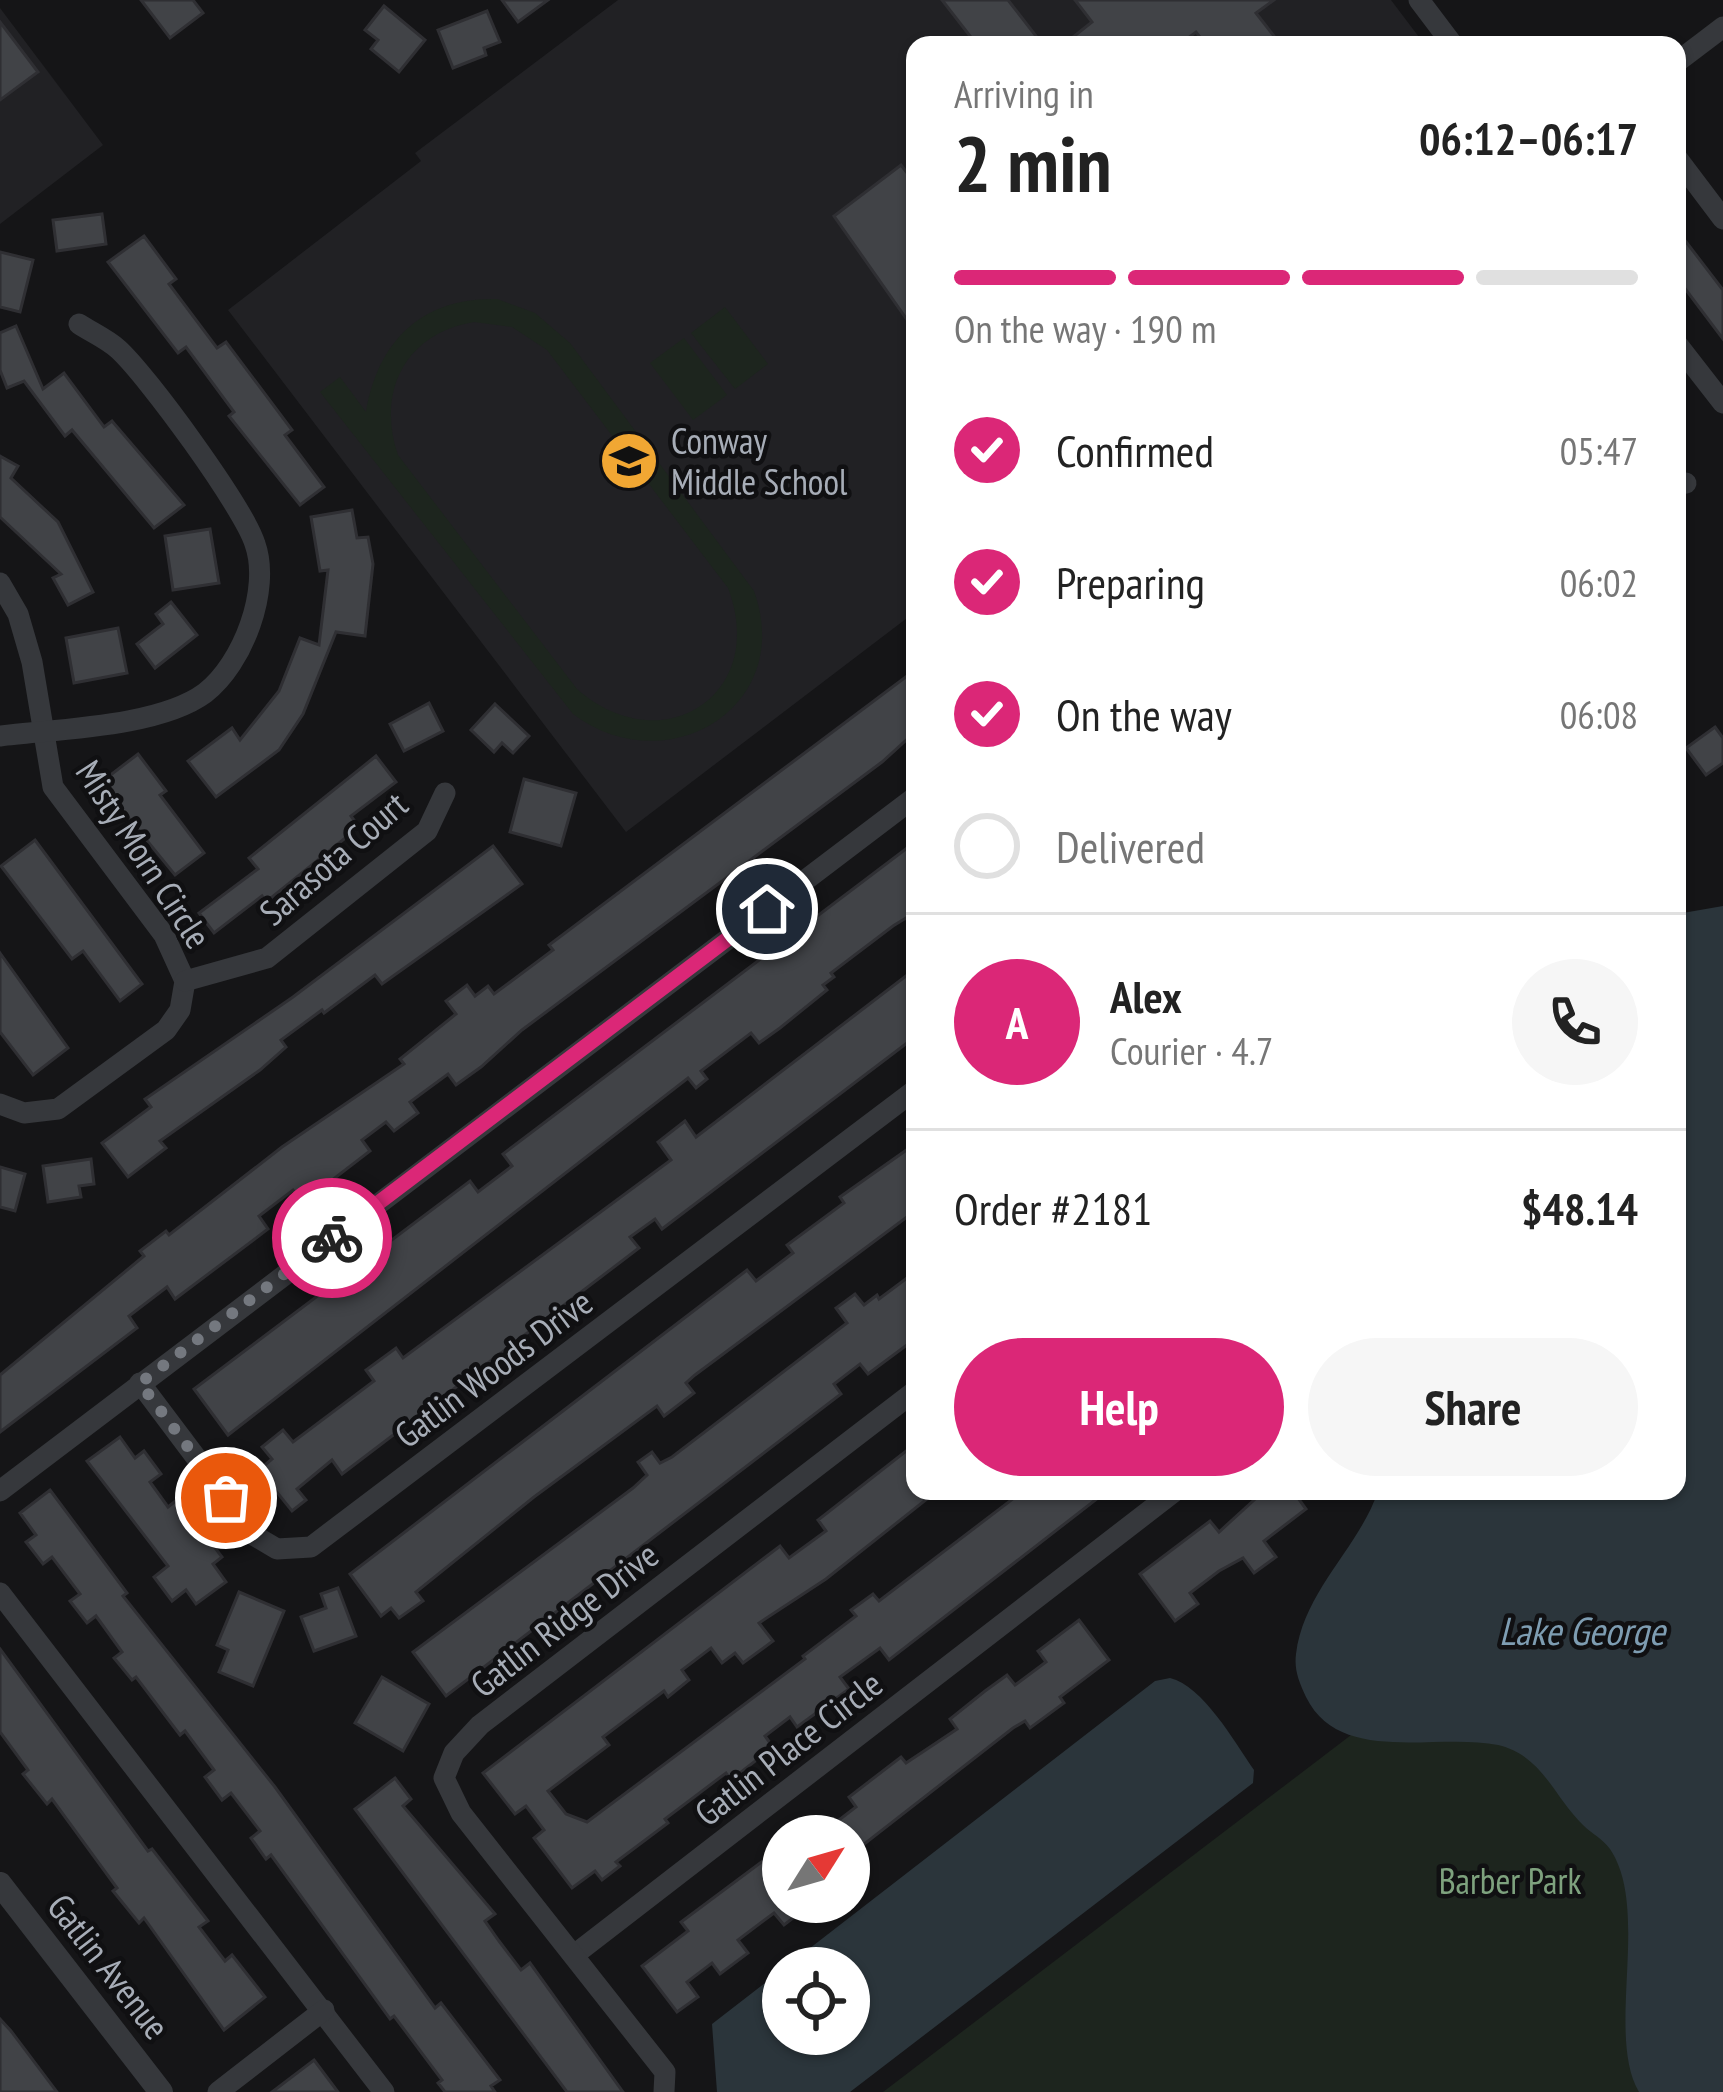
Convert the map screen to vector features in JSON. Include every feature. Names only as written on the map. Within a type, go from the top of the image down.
[{"type":"street","points":[[1419,0],[1447,36]]},
{"type":"street","points":[[1686,55],[1723,26]]},
{"type":"street","points":[[1686,170],[1723,219]]},
{"type":"street","points":[[0,736],[166,712],[206,692],[241,652],[255,609],[257,547],[232,498],[118,349],[79,324]]},
{"type":"street","points":[[1686,356],[1723,404]]},
{"type":"street","name":"Misty Morn Circle","points":[[0,583],[18,614],[32,662],[53,787],[164,935],[185,981],[180,1010],[166,1030],[58,1109],[24,1113],[0,1104]]},
{"type":"street","name":"Sarasota Court","points":[[185,981],[267,958],[427,831],[446,794]]},
{"type":"street","points":[[0,1491],[906,804]]},
{"type":"street","name":"Gatlin Woods Drive","points":[[140,1383],[255,1536],[277,1549],[311,1547],[906,1097]]},
{"type":"street","name":"Gatlin Ridge Drive","points":[[574,1955],[461,1813],[444,1778],[454,1753],[480,1725],[906,1397]]},
{"type":"street","name":"Gatlin Place Circle","points":[[574,1955],[1163,1500]]},
{"type":"street","points":[[0,1593],[384,2092]]},
{"type":"street","name":"Gatlin Avenue","points":[[0,1884],[161,2092]]},
{"type":"street","points":[[574,1955],[665,2072],[664,2092]]},
{"type":"street","points":[[218,2092],[324,2010]]},
{"type":"shaded area","name":"Conway Middle School","points":[[618,0],[1391,0],[1418,36],[906,36],[906,619],[626,832],[228,310],[421,161],[415,153]]},
{"type":"shaded area","points":[[0,8],[103,145],[0,224]]},
{"type":"green space","points":[[497,299],[535,313],[570,343],[754,591],[762,633],[757,669],[740,700],[714,723],[682,737],[646,741],[609,734],[573,714],[320,392],[340,377],[366,412],[381,364],[408,328],[426,315],[470,300]],"holes":[[[474,322],[512,327],[547,350],[728,588],[737,626],[734,660],[720,687],[699,707],[673,718],[642,720],[609,710],[577,689],[398,455],[392,431],[394,388],[414,352],[450,328]]]},
{"type":"green space","points":[[725,307],[768,364],[735,389],[691,333]]},
{"type":"green space","points":[[684,338],[727,395],[693,420],[650,363]]},
{"type":"green space","name":"Barber Park","points":[[1659,1500],[1678,1500],[1723,2092],[883,2092]]},
{"type":"water","name":"Lake George","points":[[1723,906],[1723,2092],[1639,2092],[1626,2038],[1627,1905],[1622,1875],[1610,1849],[1573,1814],[1537,1767],[1513,1750],[1473,1742],[1392,1742],[1342,1732],[1321,1718],[1306,1697],[1296,1660],[1301,1631],[1320,1589],[1374,1500],[1686,1500],[1686,912]]},
{"type":"water","points":[[1170,1678],[1194,1692],[1254,1770],[1253,1783],[850,2092],[717,2092],[712,2024],[762,1985],[762,2055],[870,2055],[870,1947],[811,1947],[842,1923],[870,1923],[870,1901],[1155,1681]]},
{"type":"building","points":[[141,0],[193,0],[203,13],[170,38]]},
{"type":"building","points":[[502,0],[548,0],[518,22]]},
{"type":"building","points":[[942,0],[1008,0],[1036,36],[970,36]]},
{"type":"building","points":[[1075,0],[1274,0],[1256,13],[1274,36],[1199,36],[1196,32],[1191,36],[1074,36],[1092,22]]},
{"type":"building","points":[[384,6],[425,40],[399,72],[371,49],[378,40],[365,30]]},
{"type":"building","points":[[487,11],[500,42],[484,48],[486,55],[453,68],[438,30]]},
{"type":"building","points":[[0,22],[38,72],[0,100]]},
{"type":"building","points":[[901,165],[906,171],[906,318],[834,216]]},
{"type":"building","points":[[102,214],[106,244],[57,251],[53,220]]},
{"type":"building","points":[[144,236],[176,279],[169,284],[217,348],[226,342],[292,430],[285,435],[324,487],[300,505],[229,416],[234,412],[186,347],[178,353],[108,262]]},
{"type":"building","points":[[1686,242],[1723,290],[1723,339],[1686,290]]},
{"type":"building","points":[[0,252],[33,260],[20,312],[0,307]]},
{"type":"building","points":[[16,326],[43,389],[64,373],[104,427],[112,421],[184,505],[154,528],[72,430],[65,436],[24,381],[7,388],[0,370],[0,333]]},
{"type":"building","points":[[0,456],[18,466],[11,478],[58,522],[93,592],[68,605],[53,578],[61,574],[0,517]]},
{"type":"building","points":[[352,510],[357,538],[368,537],[373,564],[365,636],[336,632],[303,714],[279,750],[216,797],[188,761],[232,728],[240,740],[279,691],[300,638],[319,645],[328,570],[320,571],[311,517]]},
{"type":"building","points":[[210,529],[219,583],[173,590],[165,536]]},
{"type":"building","points":[[171,602],[197,635],[155,668],[137,644],[163,624],[156,614]]},
{"type":"building","points":[[118,628],[127,673],[74,683],[66,638]]},
{"type":"building","points":[[906,677],[906,740],[882,762],[522,1030],[481,1067],[456,1085],[448,1074],[410,1102],[418,1113],[394,1131],[386,1122],[362,1140],[370,1151],[327,1184],[301,1201],[293,1190],[259,1216],[268,1229],[175,1299],[167,1287],[129,1316],[137,1328],[0,1432],[0,1375],[144,1256],[140,1251],[166,1231],[169,1235],[282,1147],[404,1064],[400,1059],[456,1014],[446,1001],[467,985],[475,996],[488,986],[494,994],[553,950],[549,945]]},
{"type":"building","points":[[429,703],[443,731],[404,751],[390,724]]},
{"type":"building","points":[[495,704],[529,736],[513,753],[502,743],[494,752],[471,730]]},
{"type":"building","points":[[1715,727],[1723,738],[1723,763],[1706,775],[1686,748]]},
{"type":"building","points":[[138,754],[166,791],[160,795],[204,853],[175,875],[100,783]]},
{"type":"building","points":[[376,756],[396,782],[351,816],[359,827],[266,902],[262,896],[214,933],[199,913],[258,869],[249,858]]},
{"type":"building","points":[[524,779],[576,793],[561,846],[510,832]]},
{"type":"building","points":[[35,840],[142,984],[120,1001],[83,951],[72,959],[1,866]]},
{"type":"building","points":[[493,846],[522,884],[382,984],[375,975],[281,1040],[286,1047],[160,1141],[166,1148],[128,1177],[102,1143],[151,1107],[145,1099],[293,997]]},
{"type":"building","points":[[906,849],[906,918],[831,973],[834,977],[823,985],[827,990],[759,1043],[751,1033],[701,1071],[707,1079],[696,1088],[688,1078],[228,1435],[194,1389],[470,1181],[478,1192],[512,1166],[503,1154]]},
{"type":"building","points":[[0,953],[68,1048],[33,1075],[0,1032]]},
{"type":"building","points":[[906,976],[906,1044],[662,1229],[655,1219],[630,1237],[639,1248],[342,1474],[332,1460],[297,1489],[306,1500],[292,1511],[259,1470],[272,1459],[262,1447],[283,1430],[293,1442],[374,1381],[366,1370],[396,1348],[403,1358],[671,1160],[658,1142],[685,1121],[696,1137]]},
{"type":"building","points":[[906,1150],[906,1218],[695,1375],[686,1383],[694,1393],[664,1416],[657,1406],[534,1497],[416,1592],[423,1601],[399,1618],[391,1608],[381,1616],[350,1574],[747,1270],[756,1281],[793,1253],[787,1245],[844,1203],[840,1197]]},
{"type":"building","points":[[91,1159],[94,1184],[79,1186],[81,1197],[48,1202],[43,1166]]},
{"type":"building","points":[[0,1167],[25,1174],[15,1211],[0,1207]]},
{"type":"building","points":[[906,1279],[906,1346],[868,1374],[860,1364],[834,1384],[841,1394],[446,1696],[413,1652],[633,1488],[647,1475],[638,1462],[652,1452],[660,1463],[672,1457],[847,1323],[836,1308],[855,1294],[864,1305],[877,1295],[879,1299]]},
{"type":"building","points":[[120,1437],[135,1458],[144,1451],[161,1474],[150,1482],[168,1507],[178,1499],[222,1557],[213,1564],[226,1582],[196,1604],[186,1590],[172,1601],[154,1577],[168,1566],[87,1461]]},
{"type":"building","points":[[906,1451],[906,1500],[926,1500],[826,1579],[759,1623],[773,1641],[743,1663],[735,1653],[722,1663],[711,1648],[682,1670],[689,1680],[668,1697],[664,1691],[603,1737],[609,1745],[548,1791],[566,1814],[587,1822],[805,1659],[856,1616],[851,1610],[873,1594],[879,1601],[1011,1500],[1095,1500],[889,1660],[880,1648],[840,1677],[849,1689],[797,1727],[790,1717],[765,1736],[773,1747],[731,1780],[726,1773],[665,1819],[668,1823],[616,1862],[620,1866],[602,1880],[595,1871],[572,1888],[534,1838],[544,1830],[526,1806],[515,1814],[483,1773],[780,1546],[789,1558],[826,1531],[818,1520]]},
{"type":"building","points":[[50,1490],[127,1593],[123,1596],[275,1787],[435,2008],[441,2003],[500,2080],[491,2086],[495,2092],[445,2092],[438,2083],[442,2080],[394,2016],[390,2019],[271,1855],[266,1859],[251,1838],[260,1831],[231,1793],[222,1800],[205,1777],[214,1770],[185,1731],[180,1735],[136,1677],[132,1680],[114,1658],[122,1652],[96,1616],[87,1623],[70,1601],[80,1594],[52,1557],[43,1564],[26,1542],[36,1535],[20,1513]]},
{"type":"building","points":[[1254,1500],[1300,1500],[1306,1509],[1264,1541],[1276,1557],[1254,1573],[1243,1558],[1219,1571],[1190,1593],[1198,1604],[1175,1621],[1140,1574],[1210,1521],[1219,1532]]},
{"type":"building","points":[[338,1588],[356,1636],[314,1651],[301,1617],[326,1608],[321,1594]]},
{"type":"building","points":[[239,1592],[284,1611],[253,1686],[219,1672],[228,1650],[217,1645]]},
{"type":"building","points":[[1079,1620],[1109,1660],[1060,1697],[1064,1703],[1030,1728],[1025,1721],[1013,1728],[870,1840],[870,1815],[846,1815],[856,1807],[849,1797],[901,1757],[906,1763],[957,1729],[950,1719],[985,1691],[1007,1675],[1015,1685],[1046,1662],[1038,1651]]},
{"type":"building","points":[[0,1649],[148,1851],[152,1849],[208,1921],[199,1927],[225,1961],[232,1955],[265,1997],[224,2030],[144,1918],[139,1923],[113,1891],[117,1888],[52,1799],[47,1804],[23,1774],[28,1770],[0,1732]]},
{"type":"building","points":[[382,1677],[429,1704],[403,1751],[355,1723]]},
{"type":"building","points":[[395,1778],[411,1799],[403,1806],[495,1914],[485,1921],[499,1941],[521,1970],[530,1963],[623,2092],[567,2092],[355,1809]]},
{"type":"building","points":[[762,1862],[762,1922],[738,1940],[748,1953],[720,1974],[712,1963],[687,1982],[698,1997],[677,2012],[642,1966],[688,1931],[681,1922]]},
{"type":"building","points":[[0,2019],[11,2031],[57,2092],[0,2092]]},
{"type":"building","points":[[314,2060],[338,2092],[272,2092]]},
{"type":"way so far","points":[[226,1498],[140,1383],[332,1238]]},
{"type":"place","name":"Conway Middle School","points":[[629,461]]},
{"type":"route","points":[[332,1238],[767,909]]}]
